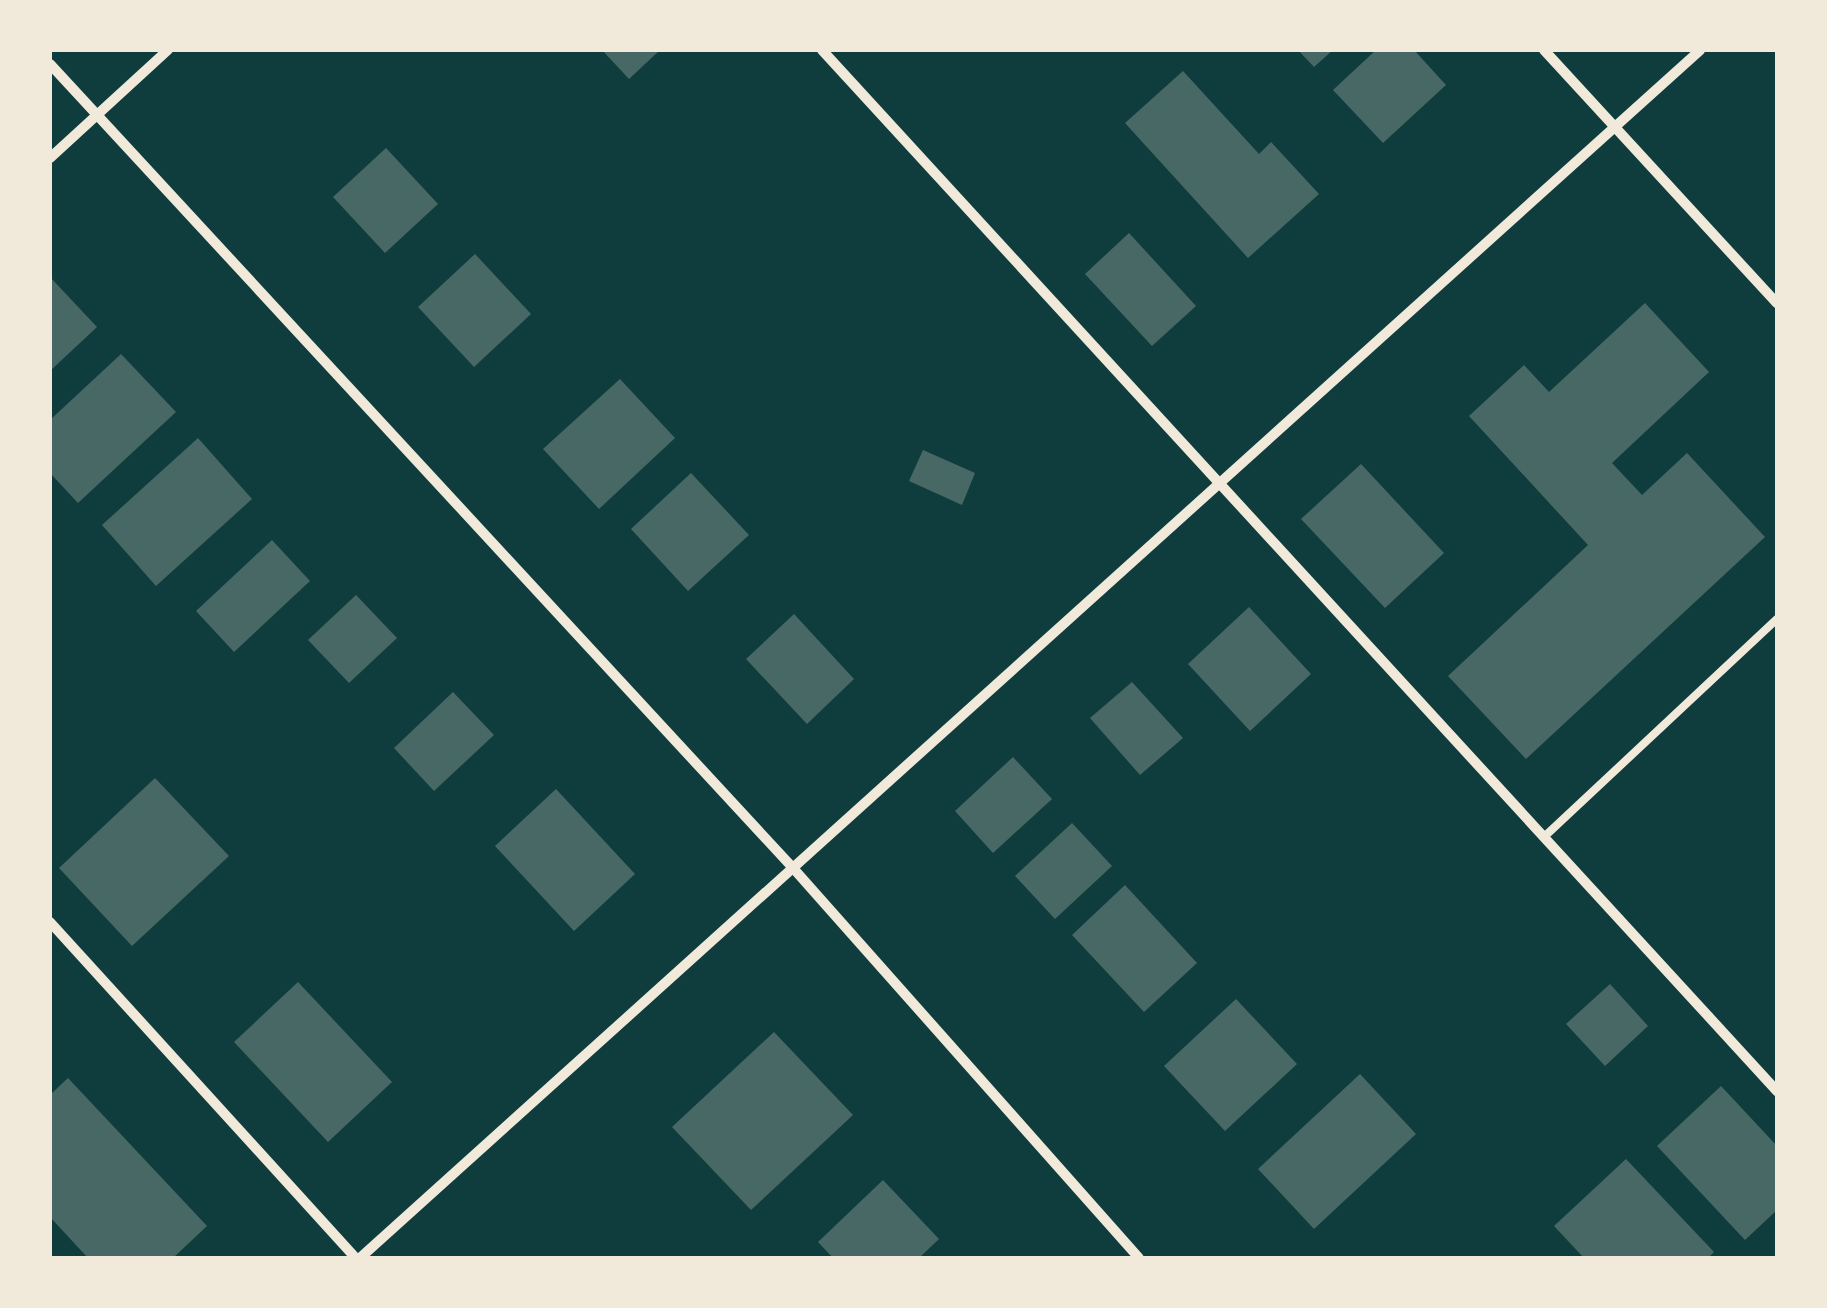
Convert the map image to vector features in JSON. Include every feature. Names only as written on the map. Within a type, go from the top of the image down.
[{"type":"street","points":[[50,158],[168,50]]},
{"type":"street","points":[[822,50],[1777,1091]]},
{"type":"street","points":[[1544,50],[1777,303]]},
{"type":"street","points":[[50,922],[358,1258],[1700,50]]},
{"type":"street","points":[[50,64],[793,868],[1140,1258]]},
{"type":"lane","points":[[1544,837],[1777,619]]},
{"type":"building","points":[[602,50],[660,50],[629,79]]},
{"type":"building","points":[[1298,50],[1333,50],[1314,67]]},
{"type":"building","points":[[1376,50],[1414,50],[1446,85],[1383,143],[1333,90]]},
{"type":"building","points":[[1183,71],[1259,154],[1271,142],[1319,194],[1248,258],[1125,123]]},
{"type":"building","points":[[386,148],[438,204],[385,253],[333,197]]},
{"type":"building","points":[[1129,233],[1196,306],[1152,346],[1085,274]]},
{"type":"building","points":[[475,254],[531,314],[474,367],[418,307]]},
{"type":"building","points":[[50,277],[97,327],[50,371]]},
{"type":"building","points":[[1645,303],[1709,372],[1612,463],[1642,495],[1687,453],[1765,537],[1526,759],[1448,676],[1588,545],[1469,416],[1524,365],[1549,392]]},
{"type":"building","points":[[121,354],[176,412],[78,503],[50,473],[50,420]]},
{"type":"building","points":[[620,379],[675,438],[599,509],[543,449]]},
{"type":"building","points":[[198,438],[252,499],[156,586],[102,525]]},
{"type":"building","points":[[923,450],[975,473],[962,505],[909,481]]},
{"type":"building","points":[[1361,464],[1444,553],[1385,608],[1301,519]]},
{"type":"building","points":[[691,473],[749,535],[688,591],[631,529]]},
{"type":"building","points":[[272,540],[310,581],[234,652],[196,611]]},
{"type":"building","points":[[356,595],[397,638],[349,683],[308,640]]},
{"type":"building","points":[[1249,607],[1311,674],[1250,731],[1188,664]]},
{"type":"building","points":[[794,614],[854,679],[807,724],[746,659]]},
{"type":"building","points":[[1132,682],[1183,738],[1140,775],[1090,718]]},
{"type":"building","points":[[453,692],[494,735],[434,791],[394,748]]},
{"type":"building","points":[[1013,757],[1052,799],[993,853],[955,811]]},
{"type":"building","points":[[155,778],[229,856],[132,946],[59,868]]},
{"type":"building","points":[[556,789],[635,874],[574,931],[495,846]]},
{"type":"building","points":[[1072,823],[1112,866],[1055,919],[1015,876]]},
{"type":"building","points":[[1125,885],[1197,963],[1144,1012],[1072,935]]},
{"type":"building","points":[[298,982],[392,1082],[328,1142],[234,1042]]},
{"type":"building","points":[[1610,984],[1648,1026],[1605,1066],[1566,1024]]},
{"type":"building","points":[[1236,999],[1297,1064],[1225,1131],[1164,1066]]},
{"type":"building","points":[[774,1032],[853,1115],[751,1210],[672,1127]]},
{"type":"building","points":[[1360,1074],[1416,1134],[1314,1229],[1258,1169]]},
{"type":"building","points":[[68,1078],[207,1226],[173,1258],[88,1258],[50,1217],[50,1095]]},
{"type":"building","points":[[1721,1086],[1777,1146],[1777,1210],[1745,1240],[1657,1146]]},
{"type":"building","points":[[1626,1159],[1714,1252],[1708,1258],[1584,1258],[1554,1226]]},
{"type":"building","points":[[883,1180],[939,1239],[919,1258],[833,1258],[818,1242]]}]
